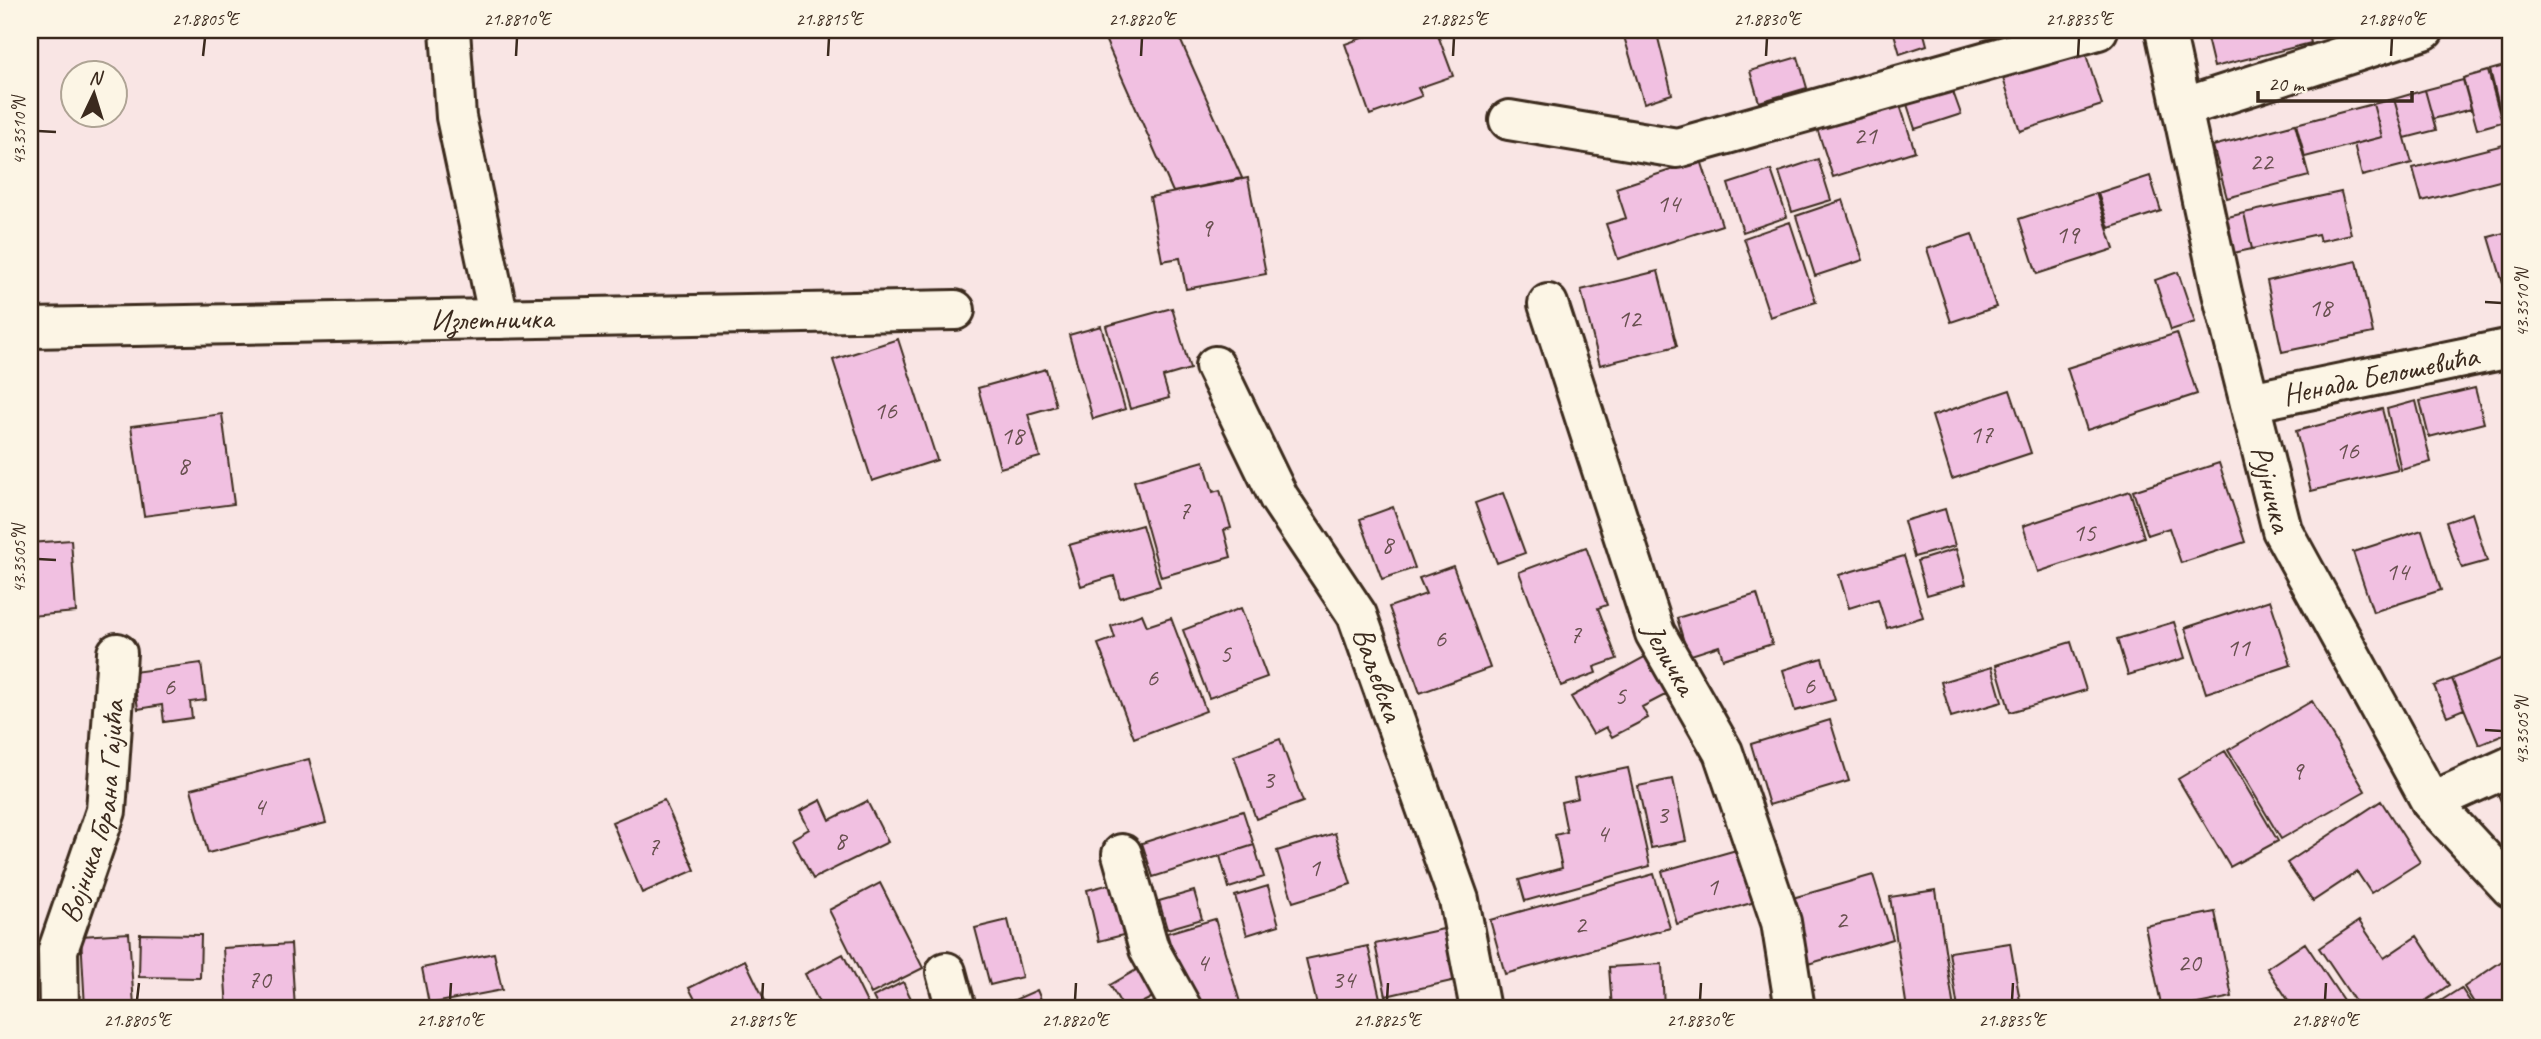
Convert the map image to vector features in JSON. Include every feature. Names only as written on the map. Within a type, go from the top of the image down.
[{"type":"street","points":[[450,30],[456,117],[499,319]]},
{"type":"street","points":[[1509,120],[1677,148],[2098,30]]},
{"type":"street","name":"Рујничка","points":[[2165,30],[2222,293],[2282,530],[2431,802],[2511,888]]},
{"type":"street","points":[[2182,108],[2424,30]]},
{"type":"street","name":"Јеличка","points":[[1548,304],[1655,633],[1723,752],[1781,922],[1795,1009]]},
{"type":"street","name":"Излетничка","points":[[30,328],[955,310]]},
{"type":"street","name":"Ненада Белошевића","points":[[2249,402],[2511,348]]},
{"type":"street","name":"Ваљевска","points":[[1215,366],[1279,498],[1357,615],[1459,900],[1480,1009]]},
{"type":"street","name":"Војника Горана Гајића","points":[[59,1009],[58,950],[106,811],[117,653]]},
{"type":"street","points":[[2431,802],[2511,765]]},
{"type":"street","points":[[1122,854],[1149,949],[1182,1009]]},
{"type":"street","points":[[946,972],[956,1009]]},
{"type":"building","points":[[1101,30],[1176,30],[1242,178],[1173,192]]},
{"type":"building","points":[[1384,30],[1436,30],[1453,76],[1418,88],[1422,96],[1370,115],[1345,44]]},
{"type":"building","points":[[1622,30],[1656,30],[1672,94],[1644,103]]},
{"type":"building","points":[[1893,30],[1923,30],[1927,45],[1900,54]]},
{"type":"building","points":[[2205,30],[2308,30],[2311,43],[2214,67]]},
{"type":"building","points":[[2081,39],[2102,105],[2020,131],[1999,66]]},
{"type":"building","points":[[1798,57],[1807,88],[1759,102],[1750,71]]},
{"type":"building","points":[[2511,64],[2511,120],[2503,122],[2490,70]]},
{"type":"building","points":[[2488,71],[2502,122],[2477,129],[2463,78]]},
{"type":"building","points":[[1948,78],[1961,114],[1915,129],[1903,92]]},
{"type":"building","points":[[2463,80],[2471,109],[2433,119],[2425,90]]},
{"type":"building","points":[[2425,90],[2436,130],[2405,138],[2394,99]]},
{"type":"building","points":[[1896,93],[1915,151],[1833,177],[1814,119]]},
{"type":"building","points":[[2394,99],[2412,163],[2362,176],[2354,144],[2382,137],[2373,104]]},
{"type":"building","points":[[2373,104],[2382,137],[2305,157],[2296,124]]},
{"type":"building","points":[[2295,124],[2309,176],[2227,198],[2213,146]]},
{"type":"building","points":[[2511,143],[2511,178],[2422,201],[2413,168]]},
{"type":"building","points":[[1818,159],[1831,200],[1792,212],[1779,172]]},
{"type":"building","points":[[1701,160],[1722,225],[1618,259],[1606,224],[1626,218],[1616,188]]},
{"type":"building","points":[[1771,170],[1787,217],[1743,232],[1728,184]]},
{"type":"building","points":[[2150,176],[2161,211],[2109,228],[2098,193]]},
{"type":"building","points":[[1248,178],[1266,274],[1186,289],[1180,258],[1162,261],[1150,197]]},
{"type":"building","points":[[2341,192],[2351,234],[2320,241],[2318,234],[2252,249],[2244,213]]},
{"type":"building","points":[[2096,193],[2114,249],[2037,274],[2019,219]]},
{"type":"building","points":[[1843,200],[1863,260],[1815,276],[1796,216]]},
{"type":"building","points":[[2244,213],[2252,249],[2224,255],[2216,220]]},
{"type":"building","points":[[1790,222],[1816,302],[1770,317],[1744,238]]},
{"type":"building","points":[[2511,231],[2511,310],[2489,237]]},
{"type":"building","points":[[1972,234],[1996,307],[1951,322],[1927,249]]},
{"type":"building","points":[[2357,261],[2373,333],[2282,352],[2267,281]]},
{"type":"building","points":[[1658,271],[1677,346],[1600,365],[1581,290]]},
{"type":"building","points":[[2178,272],[2195,322],[2171,330],[2155,280]]},
{"type":"building","points":[[1172,308],[1190,369],[1163,377],[1169,398],[1130,409],[1106,326]]},
{"type":"building","points":[[1101,326],[1125,409],[1093,419],[1069,335]]},
{"type":"building","points":[[2177,333],[2197,394],[2087,430],[2067,368]]},
{"type":"building","points":[[898,339],[937,460],[872,481],[833,360]]},
{"type":"building","points":[[1046,369],[1056,406],[1028,414],[1040,457],[1000,468],[978,388]]},
{"type":"building","points":[[2475,388],[2484,423],[2429,437],[2420,401]]},
{"type":"building","points":[[2010,390],[2031,453],[1952,479],[1932,416]]},
{"type":"building","points":[[2416,401],[2431,462],[2401,470],[2387,409]]},
{"type":"building","points":[[2382,409],[2398,470],[2311,491],[2296,431]]},
{"type":"building","points":[[222,414],[234,504],[144,516],[131,426]]},
{"type":"building","points":[[1204,461],[1213,492],[1220,490],[1231,528],[1224,530],[1231,557],[1161,577],[1134,481]]},
{"type":"building","points":[[2219,463],[2245,542],[2181,563],[2169,528],[2148,535],[2133,491]]},
{"type":"building","points":[[2130,491],[2144,537],[2038,572],[2023,526]]},
{"type":"building","points":[[1503,493],[1525,553],[1497,563],[1475,503]]},
{"type":"building","points":[[1393,507],[1415,568],[1382,579],[1360,519]]},
{"type":"building","points":[[1945,509],[1955,546],[1914,557],[1904,521]]},
{"type":"building","points":[[2472,513],[2487,561],[2462,568],[2446,522]]},
{"type":"building","points":[[1142,525],[1160,586],[1120,598],[1114,576],[1081,586],[1069,545]]},
{"type":"building","points":[[2422,530],[2441,590],[2373,612],[2353,552]]},
{"type":"building","points":[[71,540],[76,612],[30,616],[30,543]]},
{"type":"building","points":[[1586,547],[1607,605],[1598,608],[1617,659],[1594,667],[1596,673],[1561,686],[1519,572]]},
{"type":"building","points":[[1956,549],[1966,584],[1927,595],[1917,561]]},
{"type":"building","points":[[1904,556],[1923,617],[1887,628],[1878,599],[1849,608],[1839,575]]},
{"type":"building","points":[[1453,566],[1490,668],[1420,693],[1389,607],[1426,594],[1419,578]]},
{"type":"building","points":[[1757,594],[1772,644],[1723,659],[1719,646],[1688,656],[1677,618]]},
{"type":"building","points":[[2270,600],[2291,665],[2206,693],[2185,628]]},
{"type":"building","points":[[1241,608],[1267,677],[1209,698],[1183,630]]},
{"type":"building","points":[[1142,614],[1147,626],[1171,618],[1206,711],[1134,738],[1098,644],[1115,638],[1111,626]]},
{"type":"building","points":[[2174,622],[2185,658],[2128,675],[2117,639]]},
{"type":"building","points":[[2071,642],[2086,690],[2010,712],[1996,665]]},
{"type":"building","points":[[1648,655],[1669,693],[1642,707],[1648,718],[1612,737],[1606,727],[1593,734],[1571,697]]},
{"type":"building","points":[[2511,655],[2511,732],[2479,745],[2452,679]]},
{"type":"building","points":[[1822,658],[1835,700],[1795,711],[1783,670]]},
{"type":"building","points":[[201,663],[206,700],[190,702],[192,718],[164,722],[162,705],[138,709],[133,672]]},
{"type":"building","points":[[1992,667],[2002,702],[1951,717],[1941,682]]},
{"type":"building","points":[[2452,679],[2464,709],[2447,716],[2434,686]]},
{"type":"building","points":[[2312,701],[2365,791],[2281,839],[2228,750]]},
{"type":"building","points":[[1830,720],[1849,781],[1769,805],[1751,744]]},
{"type":"building","points":[[1280,739],[1303,802],[1256,819],[1234,756]]},
{"type":"building","points":[[2225,751],[2278,841],[2230,867],[2178,779]]},
{"type":"building","points":[[309,759],[326,823],[208,853],[191,789]]},
{"type":"building","points":[[1628,768],[1650,866],[1525,901],[1519,880],[1562,868],[1555,835],[1567,832],[1561,802],[1578,798],[1574,779]]},
{"type":"building","points":[[1673,779],[1686,841],[1651,848],[1638,786]]},
{"type":"building","points":[[2511,786],[2511,824],[2497,792]]},
{"type":"building","points":[[664,800],[695,870],[642,893],[612,822]]},
{"type":"building","points":[[821,800],[830,820],[867,801],[888,842],[813,879],[792,839],[809,829],[800,811]]},
{"type":"building","points":[[2381,801],[2420,862],[2371,893],[2357,872],[2313,901],[2287,863]]},
{"type":"building","points":[[1243,811],[1254,845],[1153,877],[1142,843]]},
{"type":"building","points":[[1335,833],[1351,884],[1293,902],[1277,851]]},
{"type":"building","points":[[1254,845],[1264,877],[1229,888],[1220,856]]},
{"type":"building","points":[[1747,847],[1762,900],[1677,924],[1662,871]]},
{"type":"building","points":[[1654,874],[1670,928],[1505,974],[1490,920]]},
{"type":"building","points":[[1873,875],[1893,939],[1808,964],[1789,899]]},
{"type":"building","points":[[880,883],[923,968],[871,994],[829,910]]},
{"type":"building","points":[[1115,883],[1127,934],[1099,941],[1087,890]]},
{"type":"building","points":[[1268,886],[1279,925],[1247,935],[1235,896]]},
{"type":"building","points":[[1936,890],[1954,1009],[1907,1009],[1890,897]]},
{"type":"building","points":[[1194,891],[1202,919],[1167,929],[1159,901]]},
{"type":"building","points":[[2215,912],[2232,997],[2162,1009],[2145,926]]},
{"type":"building","points":[[1215,919],[1242,1009],[1197,1009],[1185,993],[1167,933]]},
{"type":"building","points":[[1008,920],[1022,977],[990,985],[975,928]]},
{"type":"building","points":[[2359,921],[2384,958],[2417,936],[2449,985],[2413,1009],[2360,1009],[2319,948]]},
{"type":"building","points":[[1457,926],[1469,977],[1386,996],[1375,944]]},
{"type":"building","points":[[129,933],[134,1006],[85,1008],[81,936]]},
{"type":"building","points":[[140,934],[201,935],[200,978],[139,977]]},
{"type":"building","points":[[2010,943],[2020,1001],[1995,1005],[1996,1009],[1958,1009],[1949,952]]},
{"type":"building","points":[[2305,943],[2347,1006],[2343,1009],[2294,1009],[2267,968]]},
{"type":"building","points":[[291,944],[295,1009],[227,1009],[223,948]]},
{"type":"building","points":[[1368,946],[1380,998],[1351,1004],[1353,1009],[1318,1009],[1306,959]]},
{"type":"building","points":[[494,953],[502,990],[429,1004],[422,968]]},
{"type":"building","points":[[843,954],[870,1009],[822,1009],[805,974]]},
{"type":"building","points":[[2511,955],[2511,1009],[2478,1009],[2464,987]]},
{"type":"building","points":[[745,960],[769,1009],[700,1009],[689,988]]},
{"type":"building","points":[[1662,964],[1664,1009],[1612,1009],[1609,967]]},
{"type":"building","points":[[1138,969],[1153,997],[1130,1009],[1124,1009],[1110,985]]},
{"type":"building","points":[[903,982],[916,1009],[879,1009],[873,997]]},
{"type":"building","points":[[2461,988],[2475,1009],[2428,1009]]},
{"type":"building","points":[[1037,990],[1045,1009],[994,1009]]},
{"type":"building","points":[[1154,1002],[1158,1009],[1141,1009]]}]
